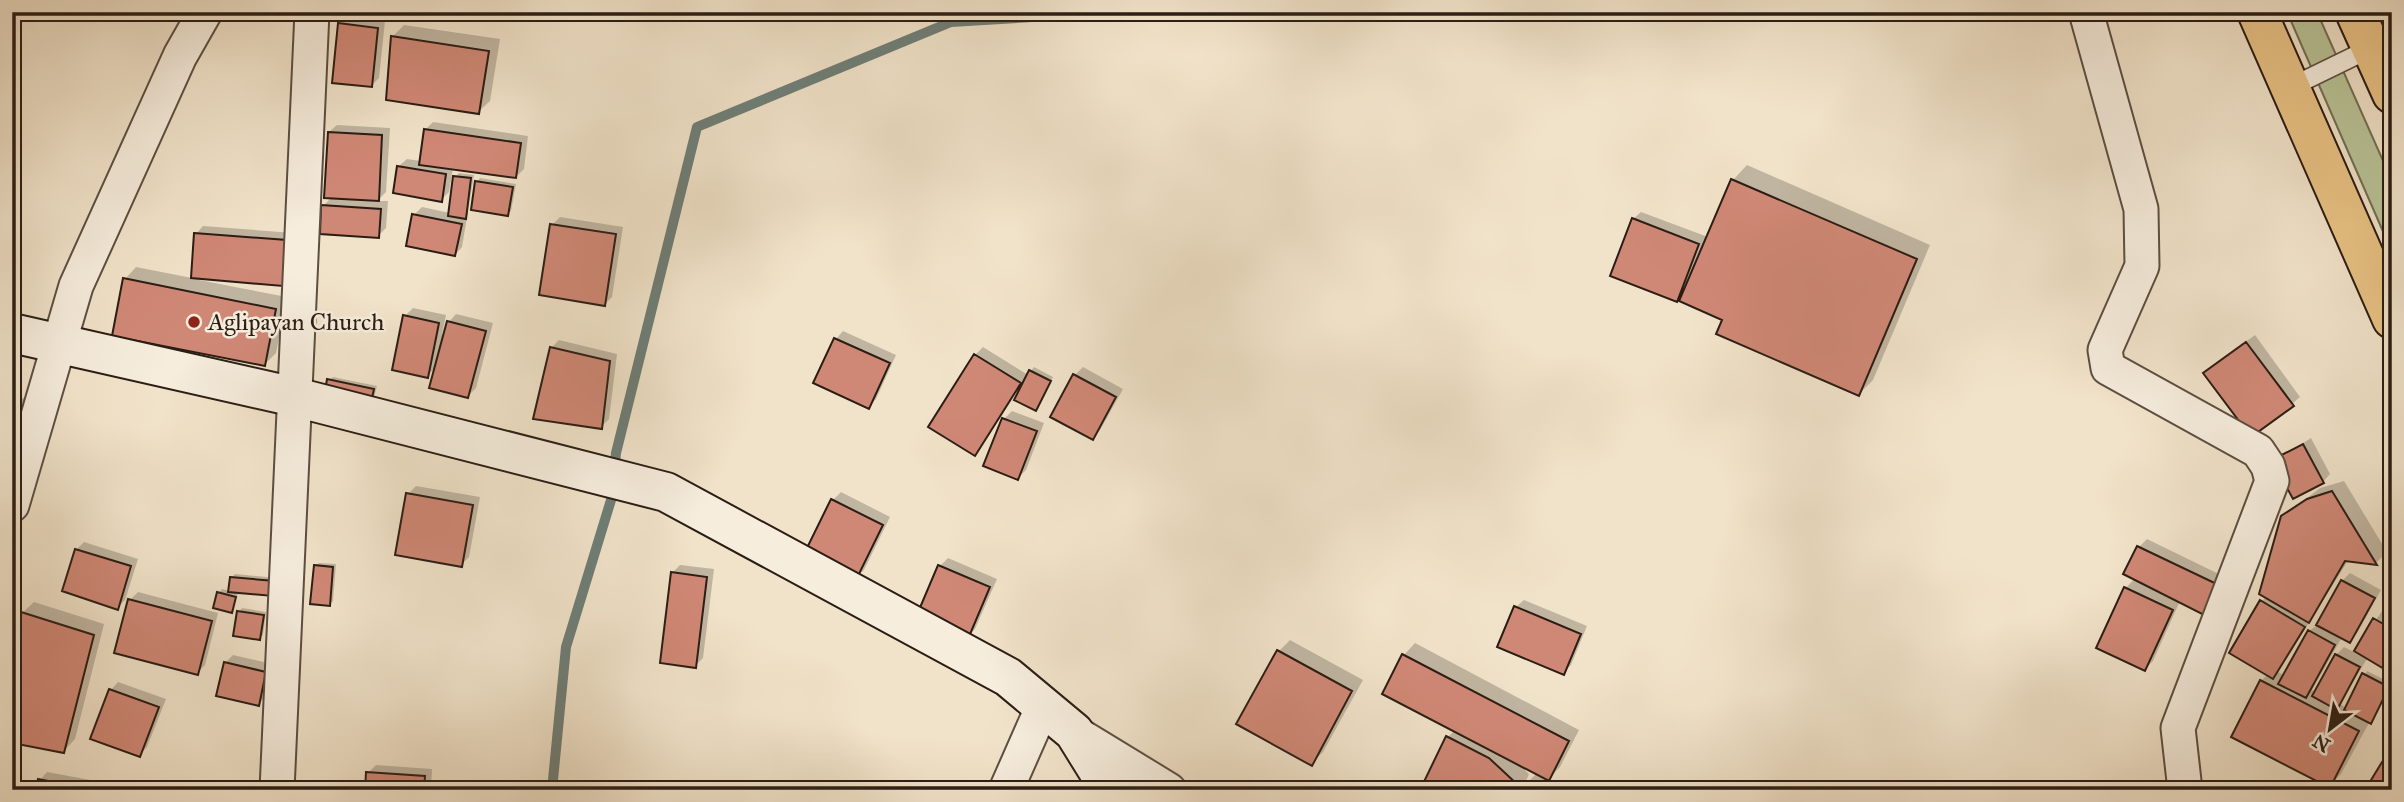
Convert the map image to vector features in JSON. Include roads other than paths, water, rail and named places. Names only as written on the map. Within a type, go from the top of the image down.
[{"type":"highway","points":[[2257,12],[2392,319]]},
{"type":"highway","points":[[2355,12],[2392,94]]},
{"type":"main road","points":[[12,333],[295,397],[666,492],[1008,677],[1074,732],[1110,790]]},
{"type":"street","points":[[12,506],[76,286],[180,56],[205,12]]},
{"type":"street","points":[[277,790],[312,12]]},
{"type":"street","points":[[2086,12],[2141,209],[2142,266],[2105,350],[2108,368],[2258,452],[2268,466],[2272,481],[2178,728],[2185,790]]},
{"type":"street","points":[[1006,790],[1043,706]]},
{"type":"street","points":[[1074,732],[1169,790]]},
{"type":"lane","points":[[2291,87],[2371,48]]},
{"type":"waterway","points":[[552,790],[566,647],[611,500],[616,453],[697,127],[951,22],[1115,12]]},
{"type":"place","name":"Aglipayan Church","points":[[194,322]]}]
